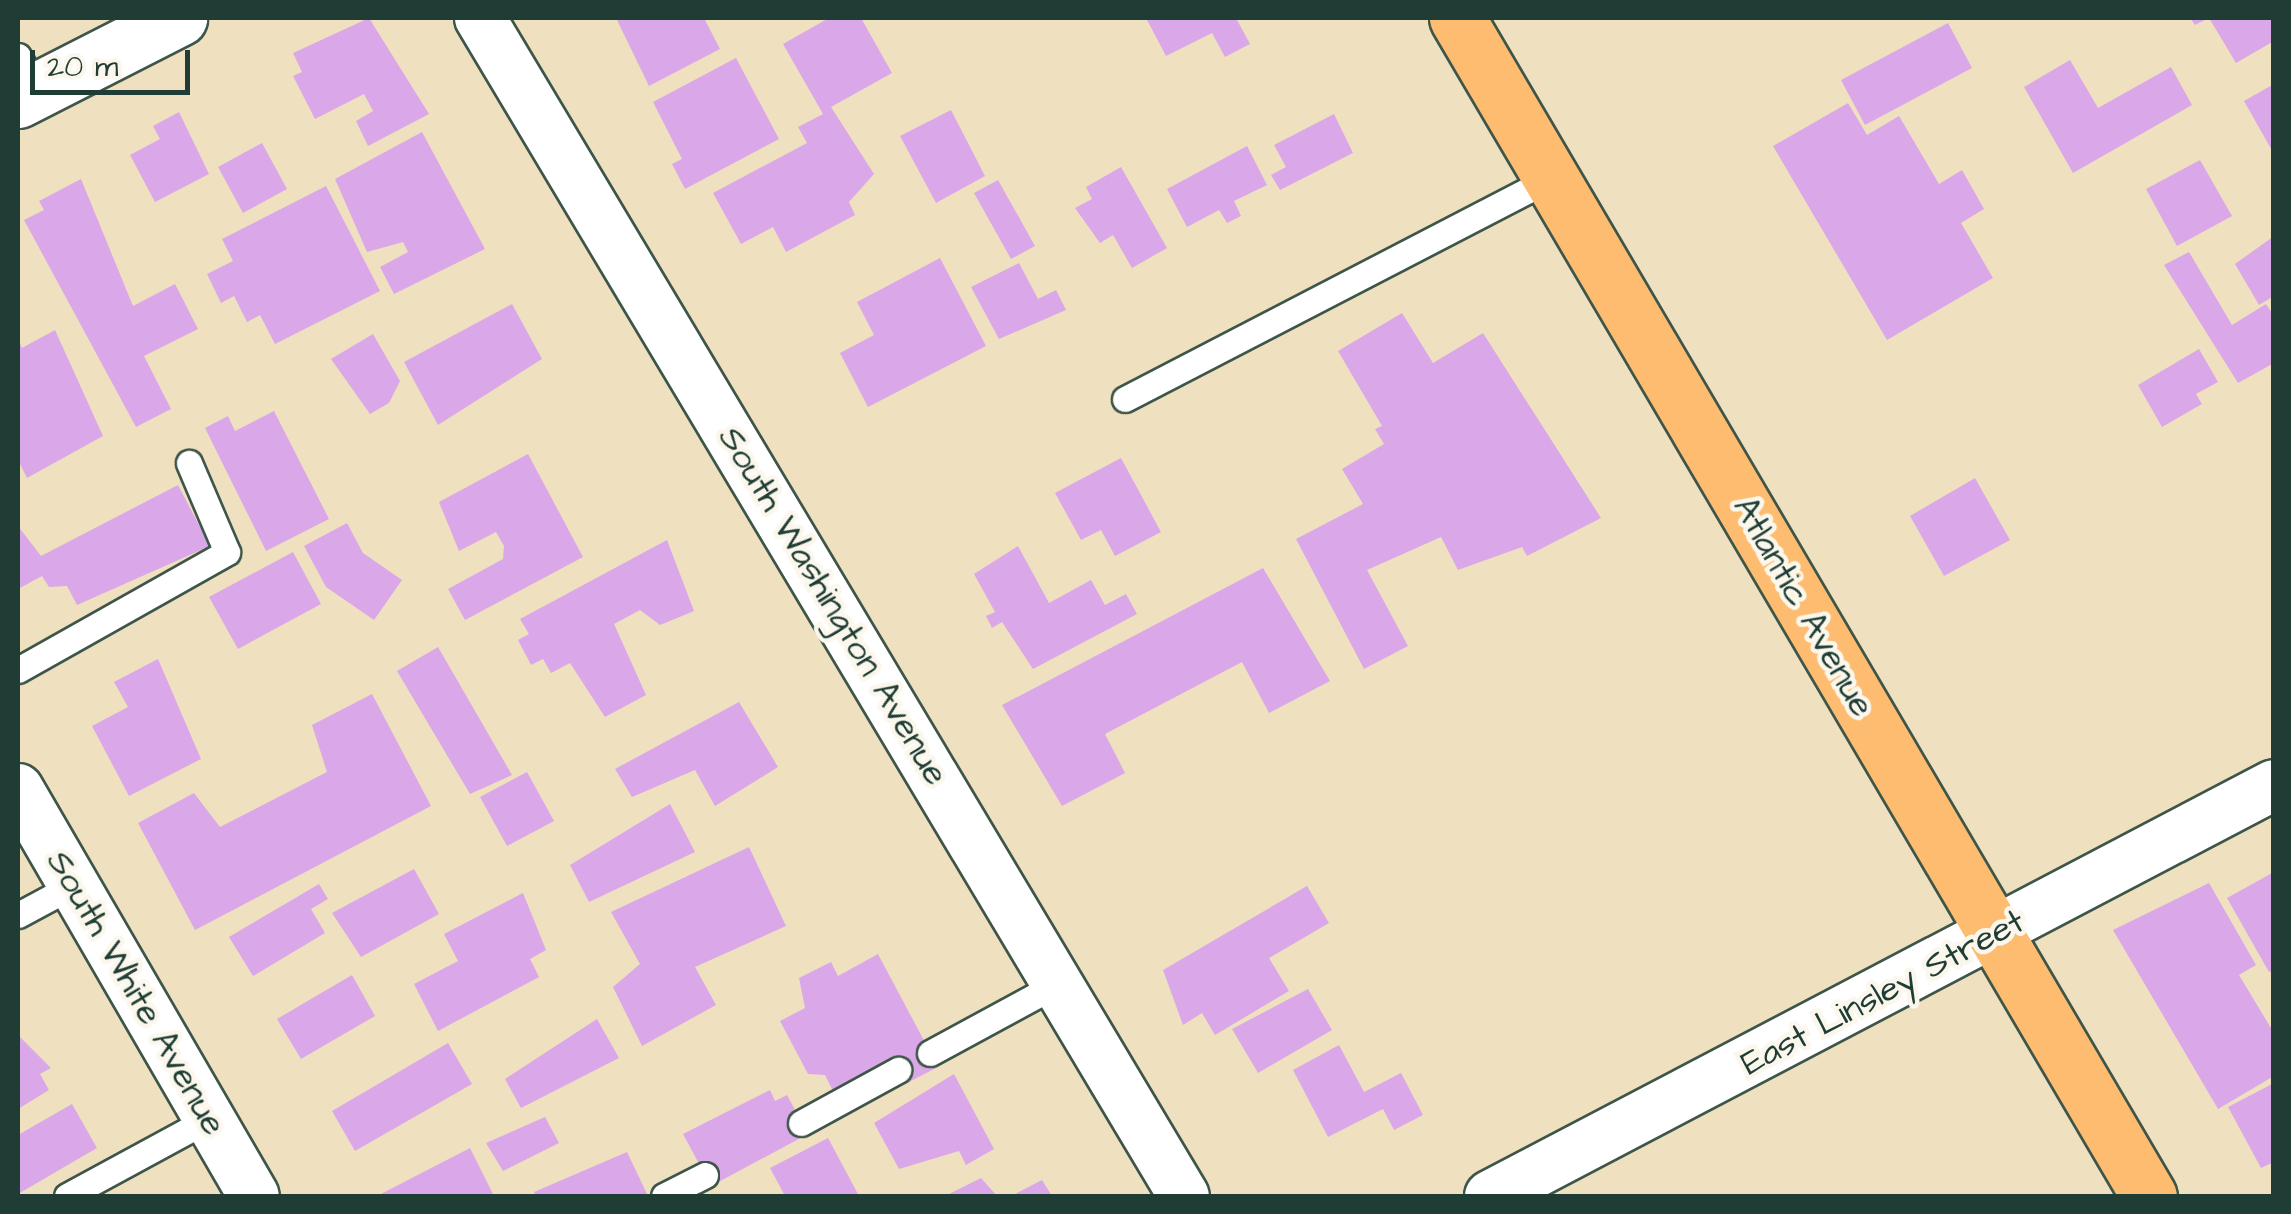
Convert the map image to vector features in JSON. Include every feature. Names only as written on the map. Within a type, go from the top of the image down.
[{"type":"main road","name":"Atlantic Avenue","points":[[1457,18],[2149,1196]]},
{"type":"street","points":[[24,82],[179,18]]},
{"type":"street","name":"South Washington Avenue","points":[[480,18],[1184,1196]]},
{"type":"street","name":"East Linsley Street","points":[[1490,1196],[1995,935],[2274,785]]},
{"type":"street","name":"South White Avenue","points":[[18,789],[254,1196]]},
{"type":"lane","points":[[1125,399],[1551,178]]},
{"type":"lane","points":[[18,670],[227,552],[189,463]]},
{"type":"lane","points":[[18,915],[74,885]]},
{"type":"lane","points":[[930,1053],[1059,983]]},
{"type":"lane","points":[[801,1123],[898,1070]]},
{"type":"lane","points":[[68,1196],[209,1120]]},
{"type":"lane","points":[[664,1196],[705,1175]]},
{"type":"building","points":[[369,18],[429,114],[368,146],[356,121],[373,111],[364,94],[315,119],[293,76],[302,72],[293,53]]},
{"type":"building","points":[[616,18],[704,18],[720,49],[649,86]]},
{"type":"building","points":[[829,18],[861,18],[892,73],[831,107],[874,174],[849,202],[855,215],[786,252],[773,227],[741,244],[713,193],[807,143],[798,127],[823,114],[783,44]]},
{"type":"building","points":[[1146,18],[1236,18],[1250,44],[1225,57],[1212,33],[1166,56]]},
{"type":"building","points":[[2190,18],[2209,18],[2195,25]]},
{"type":"building","points":[[2209,18],[2274,18],[2274,41],[2236,63]]},
{"type":"building","points":[[1948,23],[1972,68],[1865,125],[1841,80]]},
{"type":"building","points":[[736,58],[779,139],[685,189],[672,164],[682,159],[653,102]]},
{"type":"building","points":[[2070,60],[2098,108],[2171,67],[2192,105],[2073,173],[2024,87]]},
{"type":"building","points":[[2274,84],[2274,154],[2244,101]]},
{"type":"building","points":[[1848,103],[1867,135],[1899,116],[1939,184],[1962,170],[1984,209],[1961,223],[1993,278],[1887,340],[1773,146]]},
{"type":"building","points":[[951,110],[985,176],[936,203],[900,136]]},
{"type":"building","points":[[179,112],[209,174],[155,202],[130,155],[160,139],[153,126]]},
{"type":"building","points":[[1334,114],[1353,153],[1280,190],[1271,175],[1286,167],[1274,145]]},
{"type":"building","points":[[422,132],[485,249],[394,294],[380,267],[408,252],[403,242],[367,252],[335,179]]},
{"type":"building","points":[[262,143],[287,189],[243,213],[218,167]]},
{"type":"building","points":[[1247,146],[1267,185],[1234,201],[1241,216],[1227,223],[1219,210],[1187,227],[1167,189]]},
{"type":"building","points":[[2200,160],[2232,216],[2177,246],[2146,189]]},
{"type":"building","points":[[1121,167],[1167,248],[1132,268],[1113,235],[1100,243],[1075,208],[1092,199],[1086,187]]},
{"type":"building","points":[[81,179],[133,306],[175,284],[198,329],[144,356],[171,409],[136,427],[24,220],[44,210],[39,201]]},
{"type":"building","points":[[998,180],[1035,246],[1011,259],[974,193]]},
{"type":"building","points":[[326,186],[380,291],[275,344],[260,315],[247,322],[234,296],[221,303],[207,274],[233,261],[222,239]]},
{"type":"building","points":[[2274,236],[2274,296],[2259,305],[2235,264]]},
{"type":"building","points":[[2189,252],[2232,325],[2266,304],[2274,316],[2274,363],[2238,383],[2164,265]]},
{"type":"building","points":[[940,258],[986,346],[868,407],[840,353],[874,335],[857,302]]},
{"type":"building","points":[[1019,263],[1038,299],[1056,290],[1066,310],[999,339],[971,287]]},
{"type":"building","points":[[512,304],[542,359],[438,425],[404,362]]},
{"type":"building","points":[[1402,313],[1433,363],[1483,333],[1601,518],[1527,556],[1522,547],[1458,570],[1441,537],[1367,570],[1408,646],[1364,669],[1296,539],[1363,504],[1342,469],[1384,444],[1375,429],[1382,426],[1338,351]]},
{"type":"building","points":[[55,330],[103,436],[27,478],[18,460],[18,339],[22,348]]},
{"type":"building","points":[[373,334],[400,381],[389,403],[370,414],[331,359]]},
{"type":"building","points":[[2199,349],[2218,382],[2196,394],[2202,404],[2162,427],[2138,385]]},
{"type":"building","points":[[274,411],[329,519],[266,551],[205,428],[228,416],[235,431]]},
{"type":"building","points":[[528,454],[583,557],[465,620],[448,589],[503,559],[504,546],[496,532],[459,551],[439,502]]},
{"type":"building","points":[[1121,458],[1161,532],[1115,556],[1101,530],[1081,540],[1055,493]]},
{"type":"building","points":[[1975,478],[2010,540],[1944,576],[1910,516]]},
{"type":"building","points":[[178,485],[210,546],[77,605],[67,586],[49,587],[42,576],[18,589],[18,526],[41,556]]},
{"type":"building","points":[[347,523],[363,553],[402,580],[374,620],[326,587],[304,546]]},
{"type":"building","points":[[667,540],[694,611],[660,625],[640,610],[614,624],[646,695],[605,717],[570,663],[551,673],[543,659],[531,665],[518,640],[529,634],[520,619]]},
{"type":"building","points":[[1018,546],[1049,603],[1091,580],[1105,605],[1126,594],[1137,614],[1033,669],[1002,622],[992,628],[986,616],[995,612],[974,574]]},
{"type":"building","points":[[293,552],[321,604],[238,649],[209,597]]},
{"type":"building","points":[[1263,568],[1330,681],[1269,713],[1242,662],[1105,734],[1125,773],[1062,806],[1002,705]]},
{"type":"building","points":[[438,647],[512,775],[470,794],[397,671]]},
{"type":"building","points":[[158,659],[201,759],[129,796],[92,726],[128,707],[114,682]]},
{"type":"building","points":[[372,694],[431,806],[195,930],[138,823],[194,793],[220,827],[327,772],[312,725]]},
{"type":"building","points":[[739,702],[778,767],[715,806],[695,770],[632,797],[615,769]]},
{"type":"building","points":[[527,772],[554,821],[507,846],[480,797]]},
{"type":"building","points":[[670,804],[695,852],[589,902],[570,865]]},
{"type":"building","points":[[749,847],[786,926],[695,967],[716,1005],[642,1046],[613,987],[640,964],[611,912]]},
{"type":"building","points":[[414,869],[439,914],[361,957],[332,913]]},
{"type":"building","points":[[2274,872],[2274,970],[2269,972],[2227,898]]},
{"type":"building","points":[[2209,883],[2256,965],[2239,975],[2274,1033],[2274,1076],[2218,1109],[2113,930]]},
{"type":"building","points":[[319,884],[328,899],[311,909],[325,933],[253,976],[229,937]]},
{"type":"building","points":[[1307,886],[1329,923],[1269,958],[1289,991],[1215,1035],[1202,1013],[1183,1025],[1163,970]]},
{"type":"building","points":[[523,893],[546,950],[530,959],[539,977],[438,1031],[414,984],[458,961],[444,934]]},
{"type":"building","points":[[878,954],[938,1067],[905,1084],[891,1058],[834,1093],[825,1075],[808,1074],[780,1021],[805,1008],[799,978],[831,962],[838,976]]},
{"type":"building","points":[[352,975],[375,1016],[301,1059],[277,1019]]},
{"type":"building","points":[[1308,989],[1332,1030],[1258,1073],[1232,1029]]},
{"type":"building","points":[[597,1019],[619,1058],[521,1108],[505,1079]]},
{"type":"building","points":[[18,1035],[51,1068],[40,1074],[49,1090],[18,1109]]},
{"type":"building","points":[[448,1043],[472,1084],[355,1151],[332,1111]]},
{"type":"building","points":[[1339,1045],[1364,1092],[1401,1073],[1423,1115],[1394,1130],[1383,1109],[1328,1137],[1293,1070]]},
{"type":"building","points":[[954,1074],[994,1149],[966,1165],[959,1151],[899,1169],[874,1123]]},
{"type":"building","points":[[2274,1083],[2274,1162],[2261,1168],[2228,1107]]},
{"type":"building","points":[[770,1090],[775,1101],[787,1095],[808,1134],[711,1186],[683,1134]]},
{"type":"building","points":[[72,1104],[97,1148],[18,1194],[18,1135]]},
{"type":"building","points":[[545,1117],[559,1143],[503,1171],[486,1143]]},
{"type":"building","points":[[828,1138],[859,1196],[785,1196],[770,1168]]},
{"type":"building","points":[[470,1148],[494,1196],[377,1196]]},
{"type":"building","points":[[627,1152],[648,1196],[536,1196],[534,1192]]},
{"type":"building","points":[[981,1178],[997,1196],[945,1196]]},
{"type":"building","points":[[1042,1180],[1052,1196],[1011,1196]]}]
